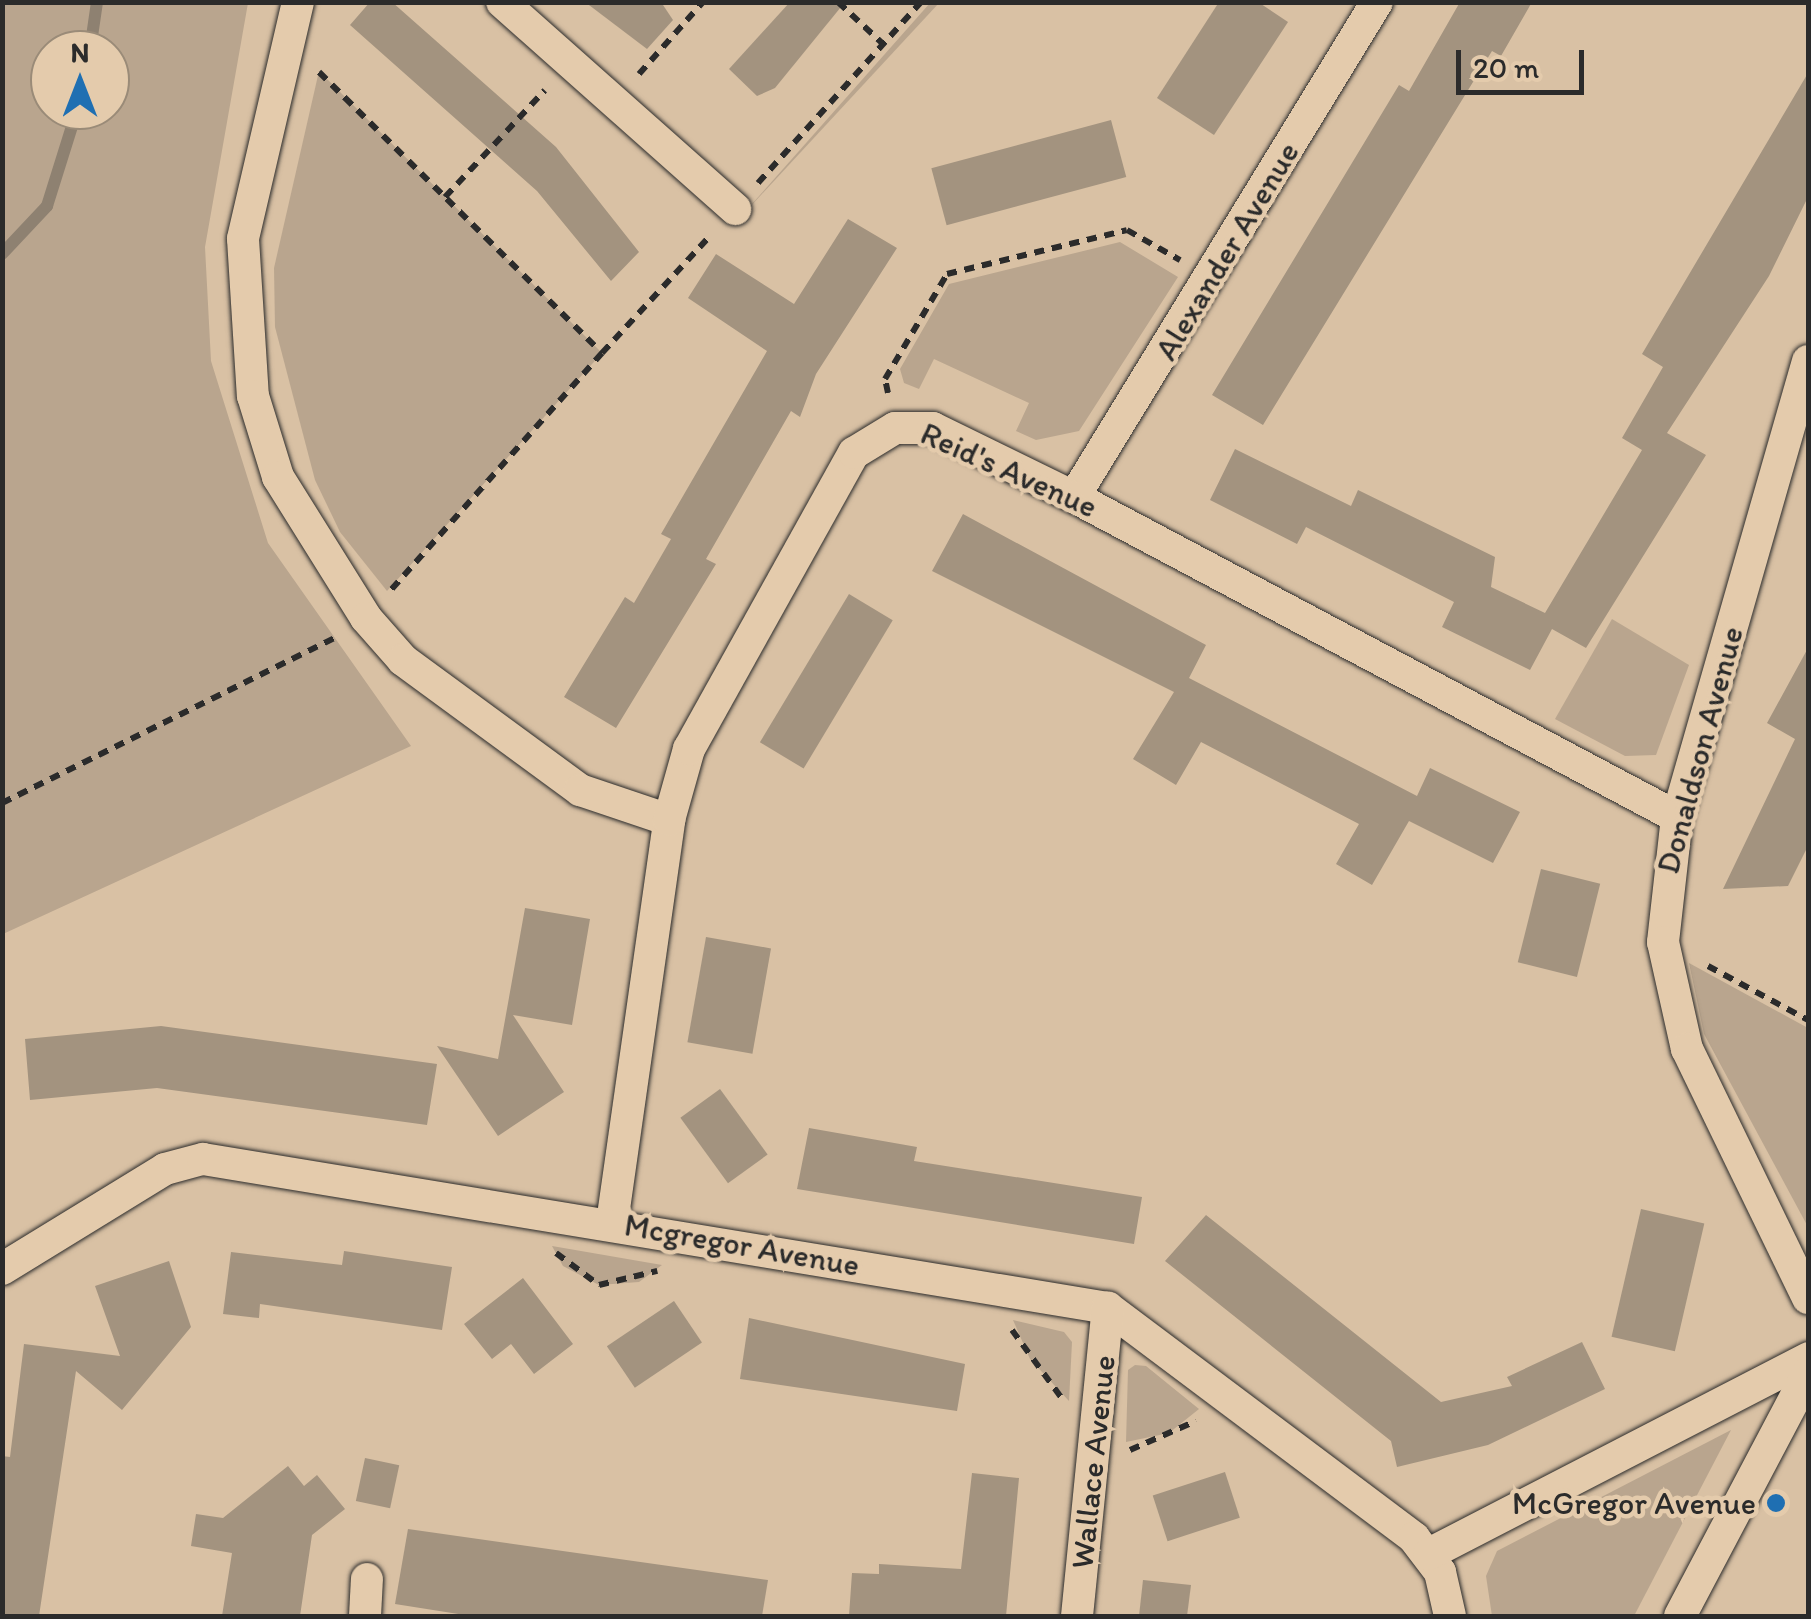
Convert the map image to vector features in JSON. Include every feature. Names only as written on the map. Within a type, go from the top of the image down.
[{"type":"street","points":[[298,2],[286,39],[243,239],[245,342],[278,477],[366,618],[476,720],[580,790],[669,820]]},
{"type":"street","points":[[502,2],[734,209]]},
{"type":"street","name":"Alexander Avenue","points":[[1074,497],[1212,279],[1378,2]]},
{"type":"street","name":"Donaldson Avenue","points":[[1808,362],[1677,817],[1663,942],[1687,1049],[1808,1298]]},
{"type":"street","name":"Reid's Avenue","points":[[612,1223],[669,820],[689,749],[854,453],[895,428],[933,428],[1074,497],[1677,817]]},
{"type":"street","name":"Mcgregor Avenue","points":[[2,1270],[164,1169],[203,1159],[612,1223],[1108,1308],[1225,1389],[1429,1554]]},
{"type":"street","name":"Wallace Avenue","points":[[1078,1616],[1108,1308]]},
{"type":"street","points":[[1450,1616],[1429,1554],[1808,1358]]},
{"type":"street","points":[[1680,1616],[1808,1373]]},
{"type":"street","points":[[365,1616],[367,1579]]},
{"type":"path","points":[[614,100],[703,2]]},
{"type":"path","points":[[838,2],[883,44]]},
{"type":"path","points":[[2,804],[286,668],[366,618],[602,353],[286,39]]},
{"type":"path","points":[[445,197],[570,64]]},
{"type":"path","points":[[895,428],[885,378],[946,274],[1127,230],[1212,279]]},
{"type":"path","points":[[1663,942],[1808,1020]]},
{"type":"path","points":[[1002,1290],[1028,1362],[1071,1410],[1098,1415]]},
{"type":"path","points":[[1094,1450],[1172,1437],[1225,1389]]},
{"type":"shaded area","points":[[2,3],[248,3],[205,247],[211,361],[268,543],[411,746],[3,934]]},
{"type":"shaded area","points":[[930,3],[939,3],[736,222]]},
{"type":"shaded area","points":[[319,71],[602,353],[387,591],[340,532],[315,480],[275,327],[274,268]]},
{"type":"shaded area","points":[[1120,242],[1178,277],[1079,431],[1036,440],[1016,431],[1029,403],[934,359],[919,389],[904,383],[900,369],[949,284]]},
{"type":"shaded area","points":[[1612,619],[1689,665],[1656,755],[1625,756],[1555,719]]},
{"type":"shaded area","points":[[1689,963],[1808,1028],[1808,1227],[1704,1034]]},
{"type":"shaded area","points":[[552,1246],[662,1265],[639,1282],[599,1285],[563,1266]]},
{"type":"shaded area","points":[[1013,1320],[1064,1332],[1072,1342],[1069,1401],[1030,1359]]},
{"type":"shaded area","points":[[1135,1365],[1146,1366],[1199,1409],[1169,1433],[1126,1442],[1128,1370]]},
{"type":"shaded area","points":[[1731,1430],[1634,1616],[1492,1616],[1486,1576],[1497,1551]]},
{"type":"building","points":[[370,2],[392,2],[556,147],[639,252],[611,281],[537,191],[350,25]]},
{"type":"building","points":[[585,2],[661,2],[673,20],[647,49]]},
{"type":"building","points":[[790,2],[845,2],[775,88],[757,96],[729,69]]},
{"type":"building","points":[[1219,2],[1258,2],[1288,22],[1214,135],[1157,98]]},
{"type":"building","points":[[1460,2],[1532,2],[1501,56],[1492,51],[1263,425],[1212,395],[1399,85],[1409,91]]},
{"type":"building","points":[[1808,73],[1808,197],[1769,276],[1667,433],[1706,455],[1586,648],[1552,629],[1530,670],[1442,627],[1454,602],[1306,527],[1297,544],[1210,500],[1235,449],[1351,506],[1358,490],[1495,557],[1491,587],[1545,613],[1642,450],[1622,438],[1663,367],[1642,354]]},
{"type":"building","points":[[1111,120],[1126,177],[947,225],[931,168]]},
{"type":"building","points":[[848,219],[897,248],[816,374],[800,417],[791,411],[706,559],[716,564],[616,728],[564,697],[625,597],[634,603],[671,539],[661,534],[767,351],[688,298],[716,254],[794,304]]},
{"type":"building","points":[[963,514],[1206,645],[1189,678],[1417,796],[1430,768],[1520,812],[1493,863],[1409,821],[1372,885],[1336,864],[1359,824],[1201,742],[1176,785],[1133,759],[1174,692],[932,571]]},
{"type":"building","points":[[849,594],[893,620],[804,769],[760,742]]},
{"type":"building","points":[[1808,648],[1808,846],[1788,886],[1723,889],[1795,739],[1767,723]]},
{"type":"building","points":[[1541,869],[1600,884],[1577,977],[1518,962]]},
{"type":"building","points":[[525,908],[590,919],[572,1025],[513,1015],[564,1092],[498,1136],[437,1046],[498,1059]]},
{"type":"building","points":[[706,937],[771,948],[752,1054],[687,1042]]},
{"type":"building","points":[[161,1026],[437,1064],[427,1125],[157,1088],[30,1100],[25,1039]]},
{"type":"building","points":[[720,1089],[768,1155],[728,1183],[680,1118]]},
{"type":"building","points":[[809,1128],[917,1147],[914,1161],[1142,1197],[1134,1244],[797,1189]]},
{"type":"building","points":[[1641,1209],[1704,1224],[1675,1351],[1612,1337]]},
{"type":"building","points":[[1206,1215],[1441,1402],[1512,1386],[1507,1377],[1582,1342],[1605,1389],[1488,1445],[1397,1467],[1391,1441],[1165,1261]]},
{"type":"building","points":[[344,1251],[452,1267],[442,1330],[260,1304],[259,1318],[223,1314],[231,1252],[342,1265]]},
{"type":"building","points":[[169,1261],[191,1327],[122,1410],[76,1371],[39,1616],[2,1616],[2,1456],[10,1457],[24,1344],[120,1356],[95,1286]]},
{"type":"building","points":[[523,1278],[573,1344],[534,1374],[511,1344],[492,1359],[464,1324]]},
{"type":"building","points":[[674,1301],[702,1342],[635,1388],[607,1346]]},
{"type":"building","points":[[749,1318],[965,1364],[957,1411],[740,1379]]},
{"type":"building","points":[[365,1458],[399,1465],[390,1508],[356,1501]]},
{"type":"building","points":[[288,1466],[304,1486],[317,1475],[345,1509],[312,1535],[300,1616],[222,1616],[232,1553],[191,1546],[196,1514],[223,1518]]},
{"type":"building","points":[[1225,1472],[1240,1518],[1168,1541],[1153,1495]]},
{"type":"building","points":[[972,1473],[1019,1478],[1006,1616],[849,1616],[852,1573],[879,1574],[879,1564],[961,1569]]},
{"type":"building","points":[[408,1529],[768,1580],[762,1616],[471,1616],[395,1604]]},
{"type":"building","points":[[1143,1580],[1191,1585],[1187,1616],[1139,1616]]},
{"type":"waterway","points":[[93,30],[97,2]]},
{"type":"waterway","points":[[2,254],[47,206],[71,130]]},
{"type":"place","name":"McGregor Avenue","points":[[1776,1503]]}]
